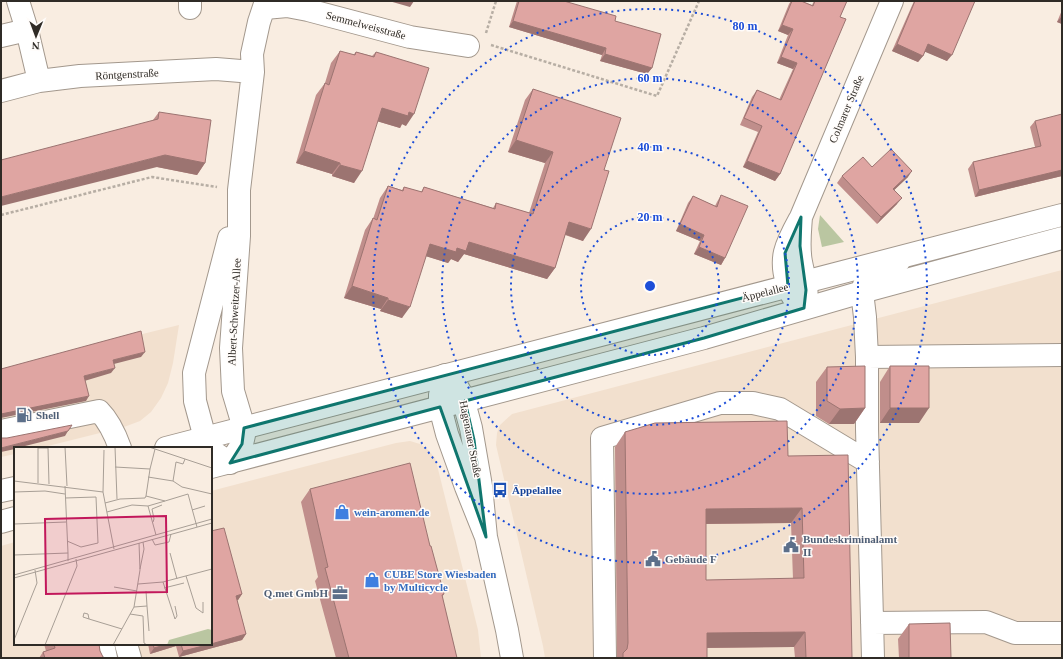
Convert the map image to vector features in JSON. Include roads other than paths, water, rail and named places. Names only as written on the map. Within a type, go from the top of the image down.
[{"type":"street","points":[[18,1],[28,30],[40,81]]},
{"type":"street","name":"Colmarer Straße","points":[[804,308],[794,300],[801,261],[801,217],[892,1]]},
{"type":"street","name":"Semmelweisstraße","points":[[266,4],[308,10],[410,37],[468,46]]},
{"type":"street","name":"Albert-Schweitzer-Allee","points":[[221,465],[242,444],[244,428],[233,391],[231,364],[239,236],[239,197],[253,72],[260,56],[266,21],[266,4]]},
{"type":"street","points":[[1,36],[28,30]]},
{"type":"street","name":"Röntgenstraße","points":[[1,91],[40,81],[80,76],[216,69],[253,72]]},
{"type":"street","name":"Albert-Schweitzer-Allee","points":[[209,445],[195,402],[194,373],[239,197]]},
{"type":"street","name":"Äppelallee","points":[[180,447],[209,445],[244,428],[1062,215]]},
{"type":"street","points":[[212,449],[218,456],[221,465],[704,338],[804,308],[1062,238]]},
{"type":"street","points":[[873,658],[867,357],[862,292],[864,285],[875,274],[923,251]]},
{"type":"street","points":[[867,357],[1062,354]]},
{"type":"street","name":"Hagenauer Straße","points":[[486,537],[447,434],[440,407],[440,395],[444,375],[455,383],[465,401],[474,440],[481,486],[486,537],[512,658]]},
{"type":"street","points":[[605,658],[602,438],[720,403],[753,403],[780,409],[868,462]]},
{"type":"street","points":[[1,431],[98,411],[116,435],[120,447]]},
{"type":"street","points":[[1,492],[14,488]]},
{"type":"street","points":[[1,522],[14,518]]},
{"type":"street","points":[[872,623],[986,622],[1015,633],[1062,633]]},
{"type":"street","points":[[103,645],[106,658]]},
{"type":"street","points":[[126,645],[130,658]]},
{"type":"place","name":"Shell","points":[[24,415]]},
{"type":"place","name":"Äppelallee","points":[[500,490]]},
{"type":"place","name":"wein-aromen.de","points":[[342,512]]},
{"type":"place","name":"Bundeskriminalamt II","points":[[791,545]]},
{"type":"place","name":"Gebäude F","points":[[653,559]]},
{"type":"place","name":"CUBE Store Wiesbaden by Multicycle","points":[[372,580]]},
{"type":"place","name":"Q.met GmbH","points":[[340,593]]}]
